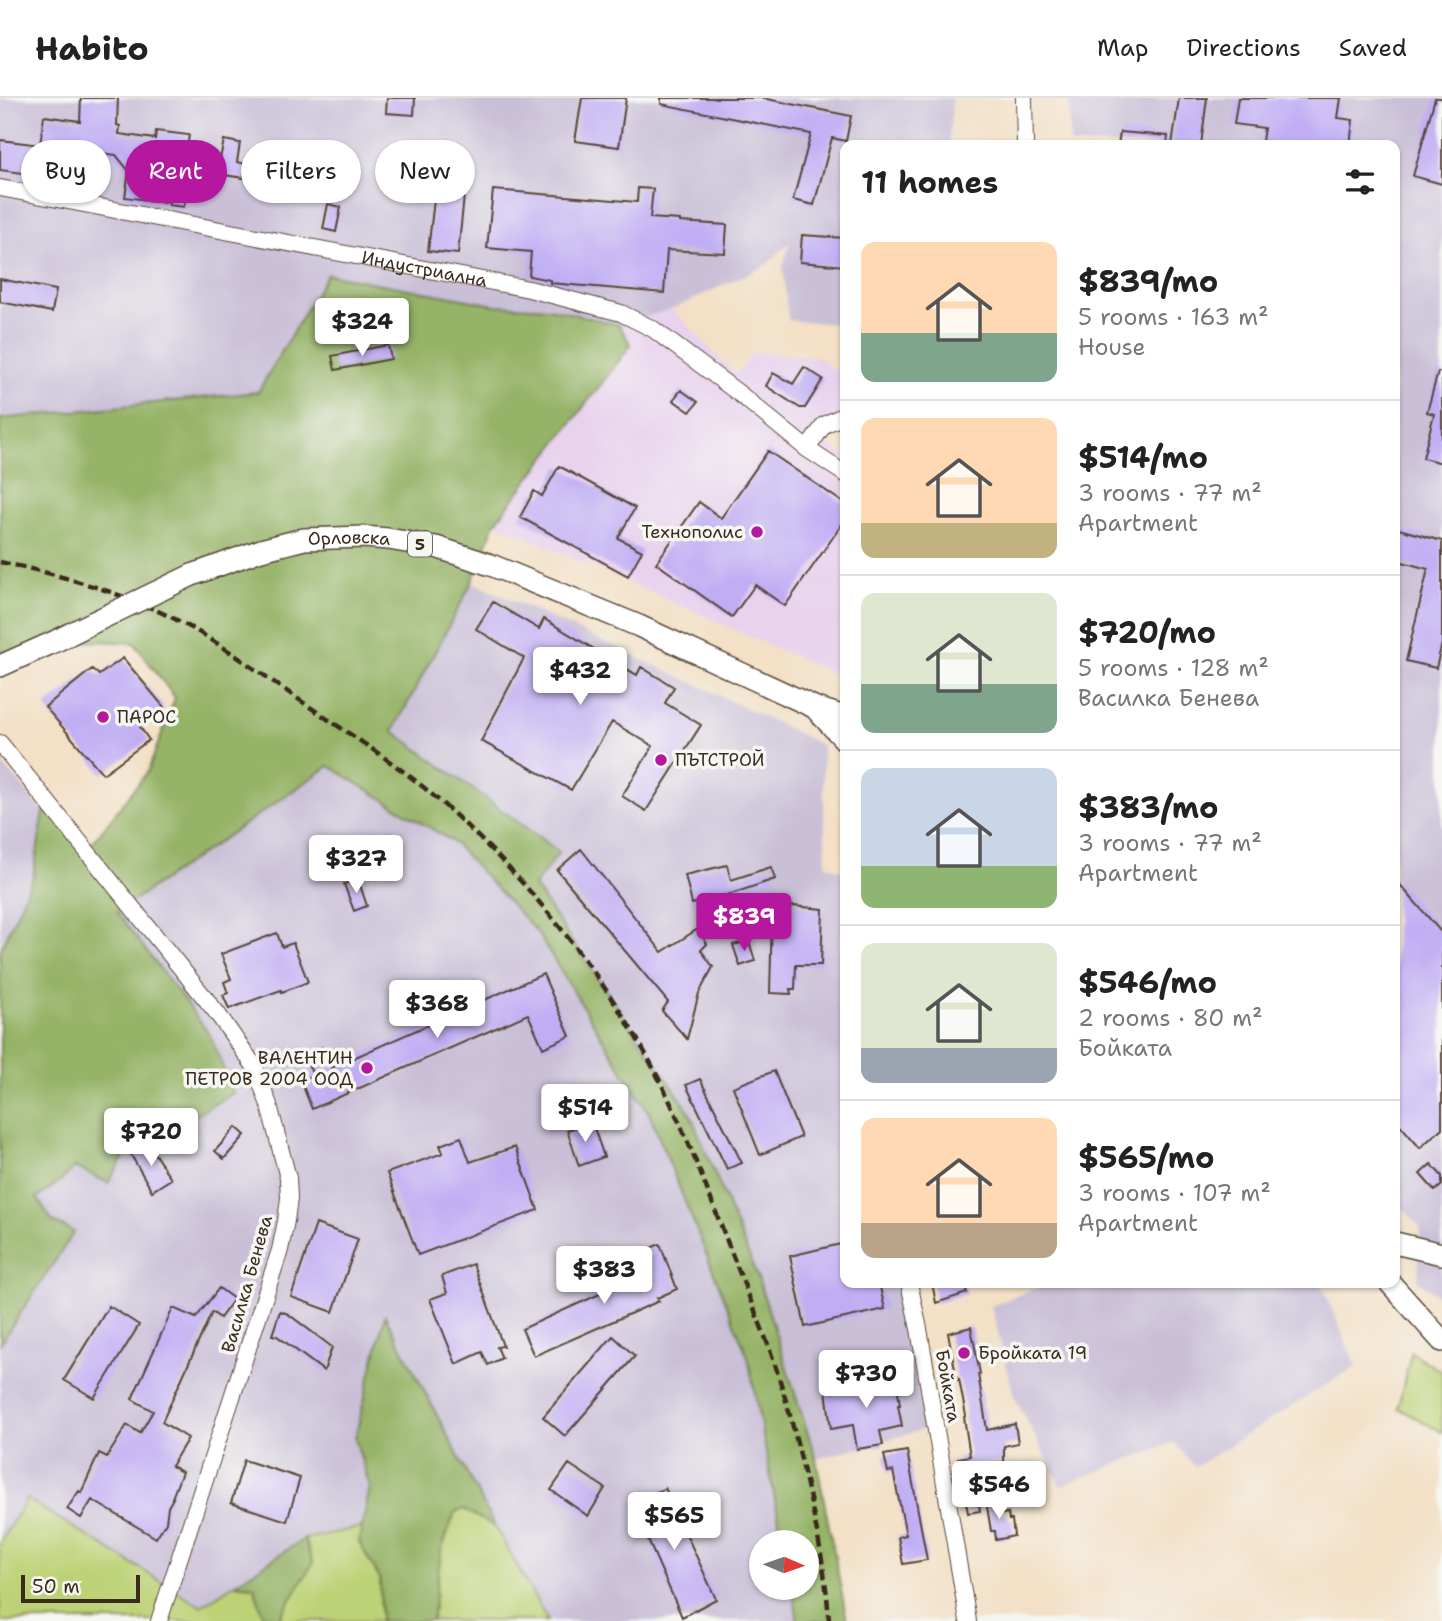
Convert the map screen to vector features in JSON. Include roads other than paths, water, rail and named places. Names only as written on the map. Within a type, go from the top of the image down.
[{"type":"main road","name":"Орловска","points":[[0,666],[192,575],[261,550],[304,539],[364,537],[436,547],[491,565],[639,626],[816,708],[840,715]]},
{"type":"main road","name":"Орловска","points":[[816,708],[840,734]]},
{"type":"main road","points":[[1400,1244],[1442,1254]]},
{"type":"main road","points":[[1395,1288],[1442,1340]]},
{"type":"street","points":[[1024,98],[1025,140]]},
{"type":"street","name":"Индустриална","points":[[0,188],[528,289],[621,313],[653,329],[807,449],[840,471]]},
{"type":"street","points":[[807,449],[824,425],[840,417]]},
{"type":"street","name":"Василка Бенева","points":[[0,743],[217,1013],[255,1067],[269,1105],[288,1178],[289,1198],[280,1250],[159,1621]]},
{"type":"street","name":"Бойката","points":[[910,1288],[968,1621]]},
{"type":"railway","points":[[0,562],[77,581],[133,600],[171,617],[230,652],[422,786],[512,871],[565,934],[614,1002],[652,1065],[692,1153],[763,1332],[784,1394],[804,1472],[823,1564],[829,1621]]},
{"type":"place","name":"Технополис","points":[[757,532]]},
{"type":"place","name":"ПАРОС","points":[[103,717]]},
{"type":"place","name":"ПЪТСТРОЙ","points":[[661,760]]},
{"type":"place","name":"ВАЛЕНТИН ПЕТРОВ 2004 ООД","points":[[367,1068]]},
{"type":"place","name":"Бройката 19","points":[[964,1353]]}]
